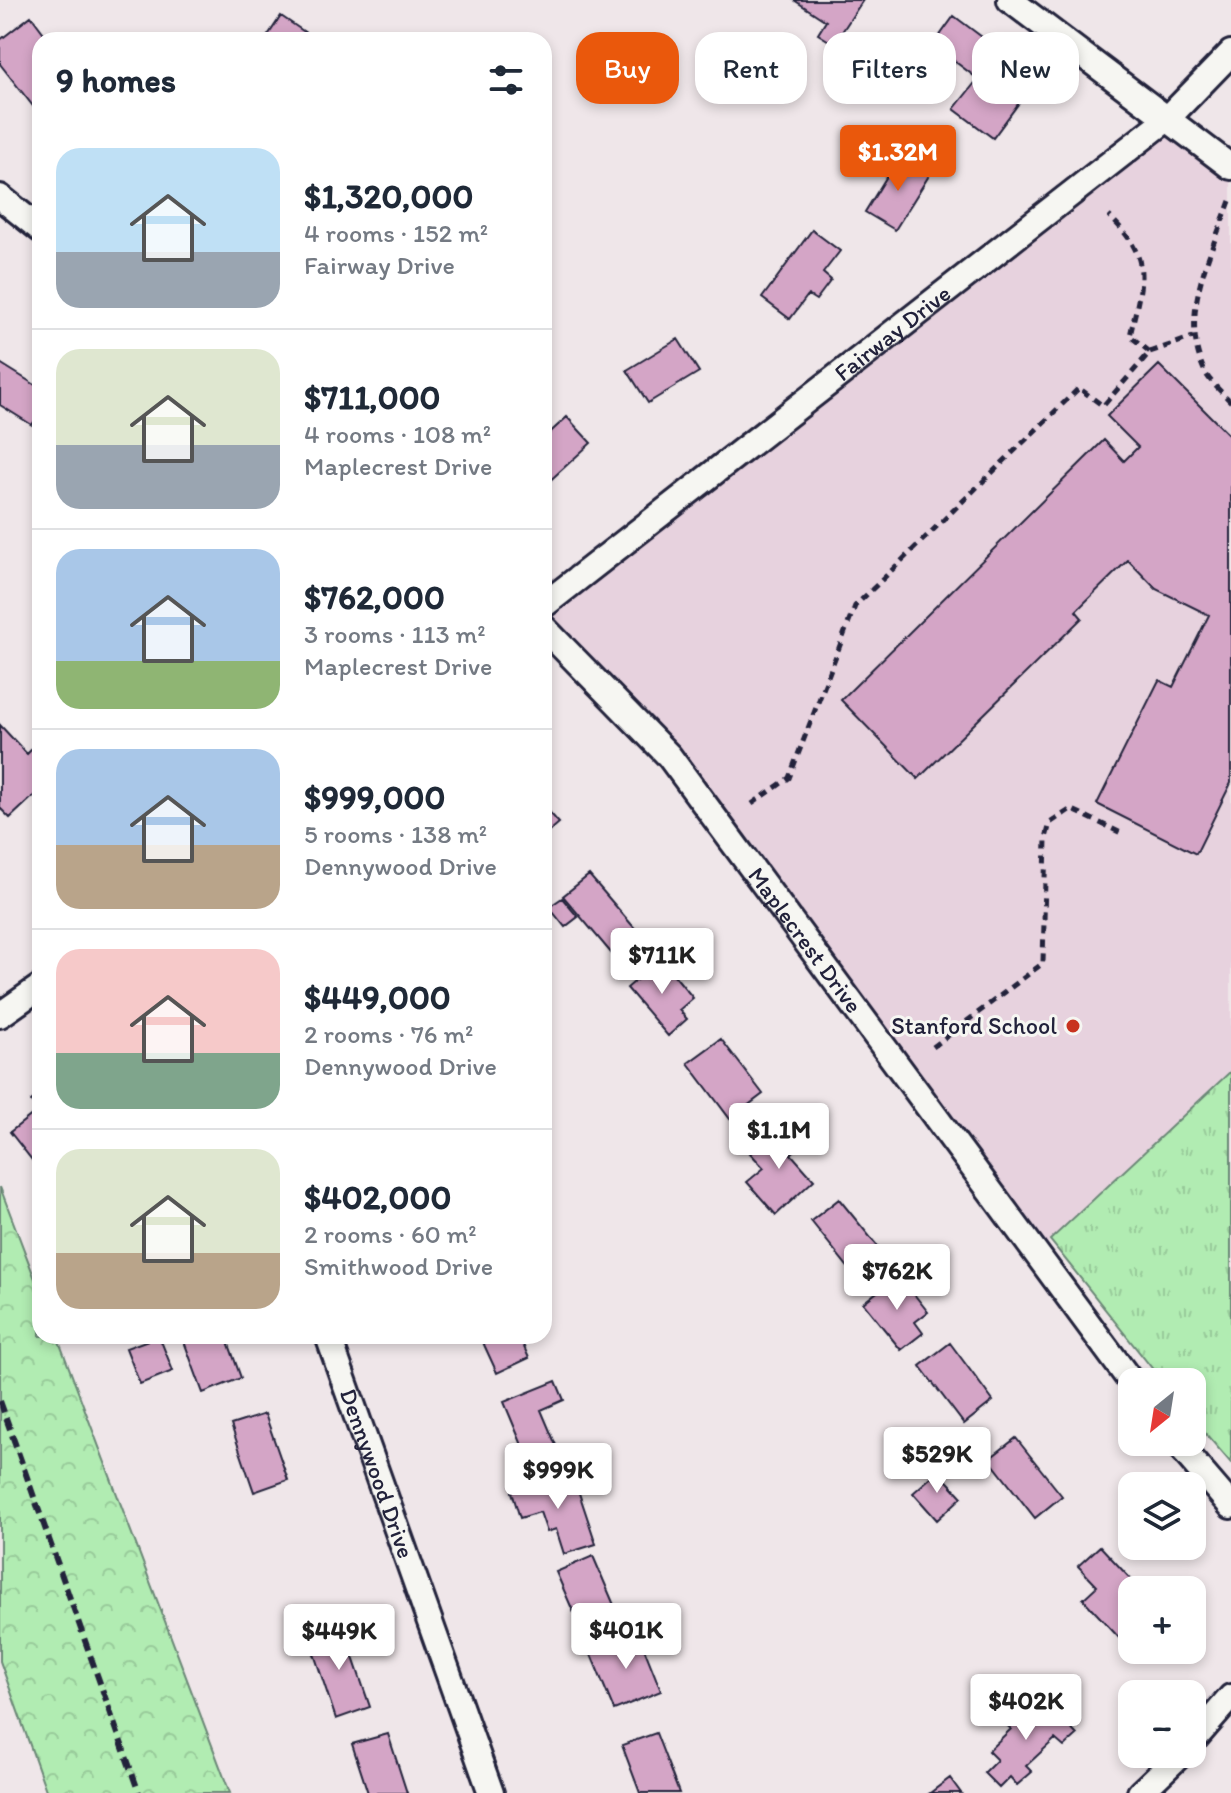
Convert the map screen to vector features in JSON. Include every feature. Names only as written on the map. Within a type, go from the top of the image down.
[{"type":"street","points":[[1010,0],[1231,167]]},
{"type":"street","name":"Fairway Drive","points":[[552,599],[1167,119],[1231,53]]},
{"type":"street","points":[[0,197],[32,223]]},
{"type":"street","name":"Maplecrest Drive","points":[[552,636],[669,756],[1121,1368]]},
{"type":"street","points":[[0,1015],[32,993]]},
{"type":"street","name":"Dennywood Drive","points":[[331,1344],[491,1793]]},
{"type":"street","points":[[1188,1456],[1231,1506]]},
{"type":"street","points":[[1206,1726],[1231,1697]]},
{"type":"street","points":[[1140,1793],[1166,1768]]},
{"type":"path","points":[[1230,201],[1199,285],[1193,337],[1207,375],[1231,402]]},
{"type":"path","points":[[1109,216],[1125,231],[1144,272],[1130,336],[1150,352]]},
{"type":"path","points":[[752,804],[789,778],[855,606],[1079,388],[1103,406],[1150,352],[1193,337]]},
{"type":"path","points":[[933,1047],[1043,963],[1046,838],[1050,823],[1071,809],[1123,834]]},
{"type":"shaded area","points":[[1167,119],[1231,167],[1231,1071],[1037,1253],[669,756],[552,636],[552,599]]},
{"type":"green space","points":[[1231,1071],[1231,1463],[1206,1434],[1206,1368],[1152,1368],[1050,1240]]},
{"type":"green space","points":[[0,1187],[32,1271],[32,1344],[60,1344],[230,1793],[47,1793],[0,1661]]},
{"type":"building","points":[[794,0],[863,0],[842,32],[823,32],[823,37],[818,34],[826,21]]},
{"type":"building","points":[[31,16],[43,32],[32,32],[32,105],[0,64],[0,40]]},
{"type":"building","points":[[281,16],[305,32],[270,32]]},
{"type":"building","points":[[954,16],[975,32],[972,32],[972,74],[956,62],[956,32],[942,32]]},
{"type":"building","points":[[972,86],[972,104],[1018,104],[993,138],[954,109]]},
{"type":"building","points":[[900,155],[930,174],[895,230],[865,212]]},
{"type":"building","points":[[812,230],[840,251],[823,273],[831,280],[816,300],[808,295],[790,319],[762,298]]},
{"type":"building","points":[[678,339],[699,372],[648,403],[627,370]]},
{"type":"building","points":[[0,363],[32,383],[32,425],[0,405]]},
{"type":"building","points":[[1159,365],[1231,437],[1231,783],[1196,854],[1097,804],[1159,680],[1173,687],[1209,615],[1156,589],[1128,560],[1076,611],[1082,618],[918,779],[841,700],[1104,440],[1124,461],[1138,447],[1107,416]]},
{"type":"building","points":[[567,417],[591,443],[552,479],[552,431]]},
{"type":"building","points":[[0,725],[27,754],[32,749],[32,797],[10,818],[0,808]]},
{"type":"building","points":[[552,815],[559,823],[552,829]]},
{"type":"building","points":[[589,875],[638,932],[612,954],[563,896]]},
{"type":"building","points":[[562,898],[578,917],[565,927],[552,911],[552,905]]},
{"type":"building","points":[[661,959],[693,998],[679,1010],[687,1019],[668,1036],[627,988]]},
{"type":"building","points":[[721,1039],[763,1094],[730,1119],[688,1063]]},
{"type":"building","points":[[32,1115],[32,1160],[10,1132]]},
{"type":"building","points":[[782,1125],[800,1145],[791,1154],[814,1180],[776,1215],[747,1182],[764,1168],[750,1153]]},
{"type":"building","points":[[839,1199],[884,1254],[855,1276],[811,1221]]},
{"type":"building","points":[[899,1275],[928,1312],[915,1322],[923,1333],[901,1350],[863,1303]]},
{"type":"building","points":[[950,1343],[993,1401],[964,1424],[920,1366]]},
{"type":"building","points":[[137,1344],[162,1344],[173,1371],[140,1384],[126,1348]]},
{"type":"building","points":[[185,1344],[229,1344],[241,1378],[203,1393]]},
{"type":"building","points":[[484,1344],[523,1344],[529,1358],[497,1373]]},
{"type":"building","points":[[556,1381],[564,1400],[541,1410],[558,1450],[529,1462],[504,1402]]},
{"type":"building","points":[[265,1414],[288,1480],[254,1492],[231,1425]]},
{"type":"building","points":[[1016,1438],[1062,1496],[1035,1518],[989,1459]]},
{"type":"building","points":[[938,1471],[962,1497],[937,1520],[913,1493]]},
{"type":"building","points":[[572,1472],[596,1544],[564,1554],[556,1529],[547,1532],[540,1512],[520,1518],[512,1492]]},
{"type":"building","points":[[1100,1546],[1128,1576],[1118,1576],[1118,1637],[1083,1599],[1097,1586],[1078,1566]]},
{"type":"building","points":[[593,1556],[620,1619],[583,1634],[556,1572]]},
{"type":"building","points":[[342,1625],[370,1707],[336,1719],[308,1636]]},
{"type":"building","points":[[638,1633],[661,1691],[614,1710],[590,1652]]},
{"type":"building","points":[[1046,1701],[1077,1735],[1064,1747],[1055,1739],[1026,1766],[1032,1772],[1017,1785],[1010,1777],[999,1788],[984,1773],[997,1760],[988,1751],[1011,1729],[999,1718],[1014,1704],[1027,1718]]},
{"type":"building","points":[[656,1733],[679,1793],[640,1793],[622,1745]]},
{"type":"building","points":[[388,1734],[407,1793],[368,1793],[352,1744]]},
{"type":"building","points":[[950,1778],[961,1793],[930,1793]]},
{"type":"railway","points":[[0,1401],[139,1793]]},
{"type":"place","name":"Stanford School","points":[[1073,1026]]}]
